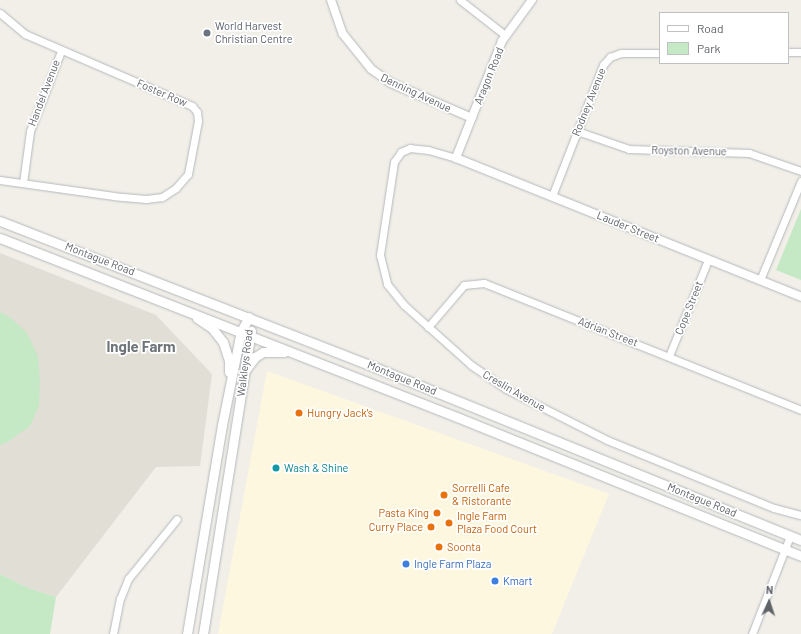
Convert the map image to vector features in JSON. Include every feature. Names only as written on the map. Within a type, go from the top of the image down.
[{"type":"main road","name":"Montague Road","points":[[0,221],[249,317],[801,540]]},
{"type":"main road","name":"Montague Road","points":[[0,238],[241,331],[801,556]]},
{"type":"main road","points":[[183,308],[212,328],[223,342],[229,360],[228,394]]},
{"type":"main road","name":"Walkleys Road","points":[[187,634],[228,394],[241,331],[249,317]]},
{"type":"main road","name":"Walkleys Road","points":[[204,634],[251,335],[249,317]]},
{"type":"main road","points":[[245,372],[255,357],[269,350],[306,357]]},
{"type":"street","name":"Denning Avenue","points":[[330,0],[343,34],[371,69],[391,83],[472,118]]},
{"type":"street","points":[[460,0],[505,35]]},
{"type":"street","name":"Aragon Road","points":[[456,158],[505,35],[532,0]]},
{"type":"street","name":"Foster Row","points":[[0,13],[25,34],[61,51],[195,108],[198,121],[192,163],[181,184],[170,193],[155,199],[114,196],[0,180]]},
{"type":"street","name":"Handel Avenue","points":[[23,183],[30,131],[61,51]]},
{"type":"street","points":[[789,52],[801,52]]},
{"type":"street","name":"Rodney Avenue","points":[[552,196],[603,65],[610,57],[621,53],[659,53]]},
{"type":"street","name":"Royston Avenue","points":[[577,131],[613,145],[637,150],[749,153],[801,170]]},
{"type":"street","name":"Creslin Avenue","points":[[456,158],[415,148],[404,150],[398,155],[394,162],[382,233],[380,261],[387,284],[402,302],[428,327],[487,377],[550,412],[607,440],[704,480],[774,508],[801,514]]},
{"type":"street","name":"Lauder Street","points":[[456,158],[801,297]]},
{"type":"street","points":[[760,280],[801,181]]},
{"type":"street","name":"Cope Street","points":[[669,356],[708,260]]},
{"type":"street","name":"Adrian Street","points":[[428,327],[459,289],[470,283],[479,282],[669,356],[801,410]]},
{"type":"street","points":[[113,634],[120,599],[128,579],[137,565],[176,519]]},
{"type":"street","points":[[752,634],[790,536]]},
{"type":"shaded area","points":[[0,253],[156,315],[212,374],[200,466],[156,467],[56,597],[28,588],[0,574]]},
{"type":"shaded area","name":"Ingle Farm Plaza","points":[[267,371],[609,494],[552,634],[218,634]]},
{"type":"green space","points":[[801,209],[801,280],[776,270]]},
{"type":"green space","points":[[0,312],[11,318],[27,333],[38,356],[40,381],[39,406],[30,426],[9,441],[0,445]]},
{"type":"green space","points":[[0,574],[28,588],[56,597],[50,634],[0,634]]},
{"type":"place","name":"World Harvest Christian Centre","points":[[207,33]]},
{"type":"place","name":"Hungry Jack's","points":[[299,413]]},
{"type":"place","name":"Wash & Shine","points":[[276,468]]},
{"type":"place","name":"Sorrelli Cafe & Ristorante","points":[[444,495]]},
{"type":"place","name":"Pasta King","points":[[437,513]]},
{"type":"place","name":"Ingle Farm Plaza Food Court","points":[[449,523]]},
{"type":"place","name":"Curry Place","points":[[431,527]]},
{"type":"place","name":"Soonta","points":[[439,547]]},
{"type":"place","name":"Ingle Farm Plaza","points":[[406,564]]},
{"type":"place","name":"Kmart","points":[[495,581]]},
{"type":"district","name":"Ingle Farm","points":[[141,347]]}]
